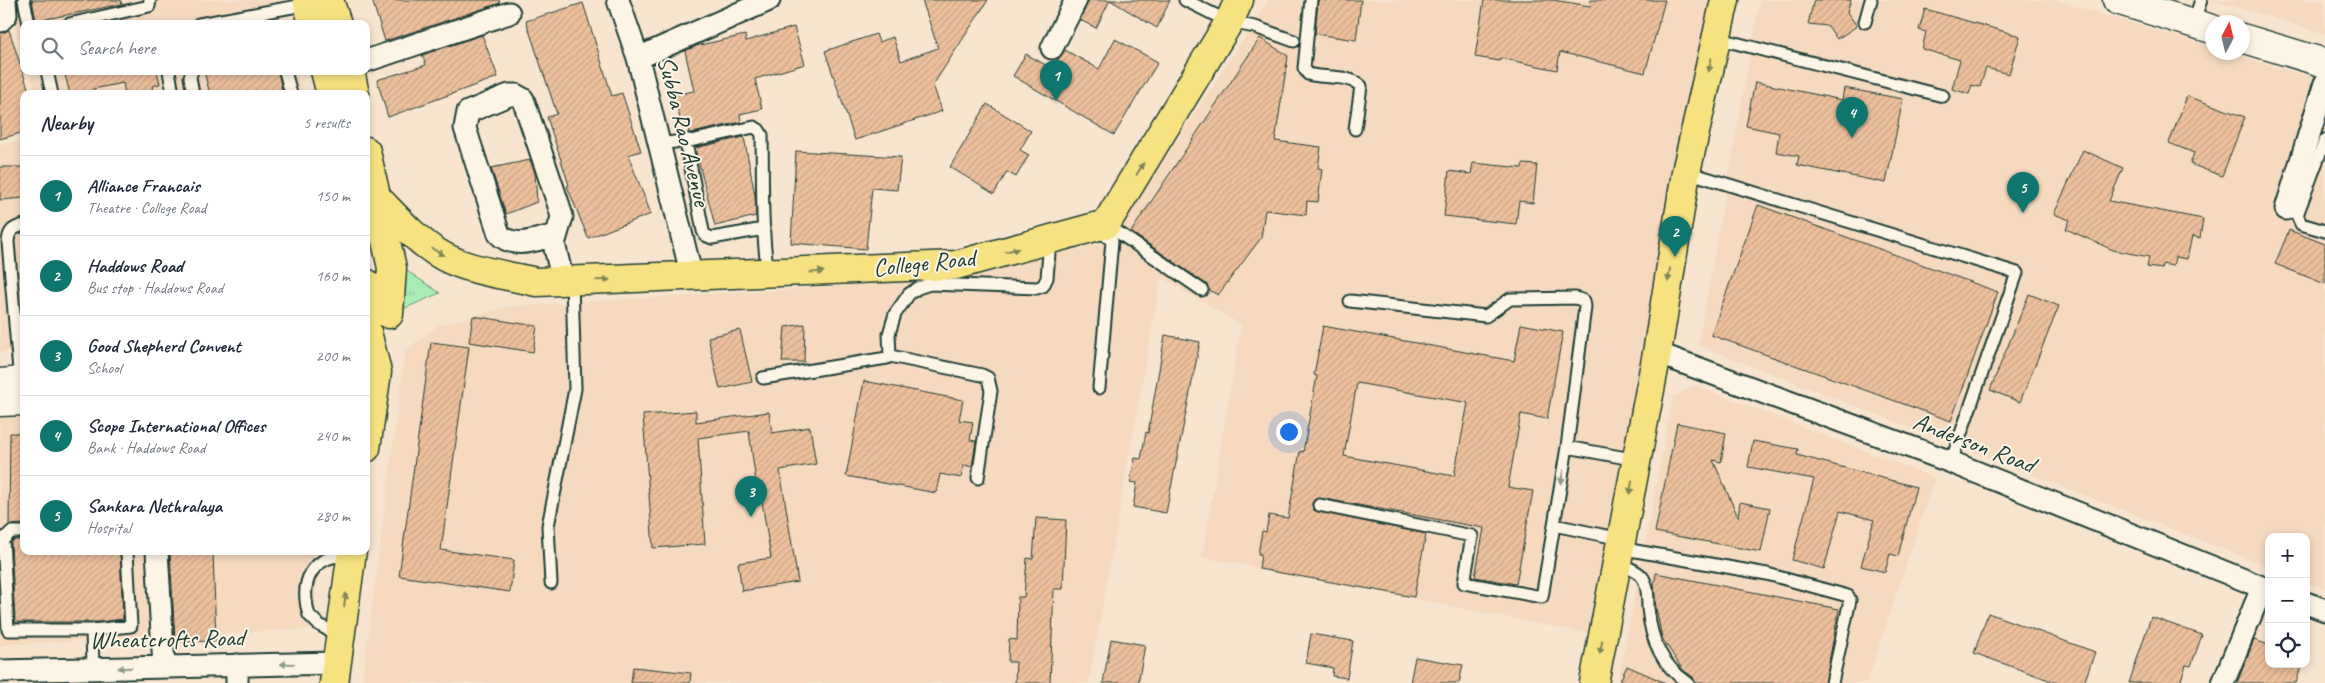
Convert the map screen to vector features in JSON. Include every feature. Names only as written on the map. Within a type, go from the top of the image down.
[{"type":"main road","points":[[1594,683],[1657,353],[1686,172],[1725,0]]},
{"type":"main road","points":[[2166,0],[2204,13]]},
{"type":"main road","points":[[2131,2],[2204,13]]},
{"type":"main road","points":[[1100,226],[1235,6]]},
{"type":"main road","points":[[315,7],[331,20]]},
{"type":"main road","points":[[2250,25],[2325,48]]},
{"type":"main road","points":[[2250,40],[2325,63]]},
{"type":"main road","points":[[326,75],[330,90]]},
{"type":"main road","points":[[351,75],[354,90]]},
{"type":"main road","points":[[370,169],[376,197],[376,245],[392,268],[374,315]]},
{"type":"main road","name":"College Road","points":[[376,197],[414,236],[438,253],[469,267],[536,282],[956,266],[1100,226]]},
{"type":"main road","points":[[376,245],[414,236]]},
{"type":"main road","points":[[370,299],[374,315]]},
{"type":"main road","points":[[370,357],[372,372],[370,397]]},
{"type":"main road","points":[[0,402],[17,387]]},
{"type":"main road","points":[[337,661],[351,555]]},
{"type":"street","points":[[0,22],[6,15],[5,0]]},
{"type":"street","name":"Subba Rao Avenue","points":[[618,0],[638,58],[692,277]]},
{"type":"street","points":[[638,58],[769,0]]},
{"type":"street","points":[[1052,48],[1076,0]]},
{"type":"street","points":[[370,60],[509,13]]},
{"type":"street","points":[[2286,209],[2325,83]]},
{"type":"street","points":[[556,235],[512,243],[505,240],[500,234],[465,128],[468,112],[510,95],[516,95],[523,99],[562,217],[554,244],[568,281]]},
{"type":"street","name":"Anderson Road","points":[[1657,353],[1951,462],[2265,589]]},
{"type":"street","points":[[157,555],[164,667]]},
{"type":"street","points":[[2223,683],[2265,589]]},
{"type":"street","points":[[2310,604],[2325,610]]},
{"type":"street","name":"Wheatcrofts Road","points":[[0,671],[164,667],[237,674],[337,661]]},
{"type":"lane","points":[[24,0],[29,20]]},
{"type":"lane","points":[[87,20],[149,6],[150,0]]},
{"type":"lane","points":[[1185,0],[1235,6],[1255,27],[1294,41]]},
{"type":"lane","points":[[1311,0],[1304,68],[1308,74],[1352,80],[1361,86],[1355,129]]},
{"type":"lane","points":[[1865,22],[1870,0]]},
{"type":"lane","points":[[226,20],[315,7]]},
{"type":"lane","points":[[1716,38],[1943,96]]},
{"type":"lane","points":[[47,75],[51,90]]},
{"type":"lane","points":[[170,75],[172,90]]},
{"type":"lane","points":[[191,75],[192,90]]},
{"type":"lane","points":[[287,75],[290,90]]},
{"type":"lane","points":[[660,144],[754,128],[759,130],[762,135],[764,229],[768,274]]},
{"type":"lane","points":[[689,140],[686,142],[703,231],[706,235],[712,238],[764,229]]},
{"type":"lane","points":[[2325,140],[2297,215],[2301,224],[2325,231]]},
{"type":"lane","points":[[1686,172],[2017,274],[1951,462]]},
{"type":"lane","points":[[17,387],[20,336],[8,234],[12,229],[20,226]]},
{"type":"lane","points":[[1100,226],[1202,290]]},
{"type":"lane","points":[[1099,388],[1112,241],[1100,226]]},
{"type":"lane","points":[[890,356],[889,334],[895,314],[909,294],[930,284],[1037,288],[1043,286],[1047,278],[1050,240]]},
{"type":"lane","points":[[551,583],[548,526],[575,389],[568,281]]},
{"type":"lane","points":[[1319,505],[1472,536],[1464,583],[1542,597],[1567,447],[1585,307],[1584,301],[1576,298],[1510,299],[1486,316],[1350,302]]},
{"type":"lane","points":[[763,378],[890,356],[982,375],[988,378],[991,391],[978,478]]},
{"type":"lane","points":[[1567,447],[1637,460]]},
{"type":"lane","points":[[1554,525],[1619,550],[1767,574],[1848,596],[1850,600],[1832,683]]},
{"type":"lane","points":[[20,532],[11,532],[3,540],[8,630],[92,630],[131,626],[127,555]]},
{"type":"lane","points":[[1619,550],[1642,576],[1646,585],[1650,624],[1655,644],[1663,660],[1679,677],[1688,683]]},
{"type":"lane","points":[[337,661],[318,624],[309,615],[306,592],[310,573],[315,566],[324,559],[342,555]]},
{"type":"lane","points":[[92,630],[93,668]]},
{"type":"shaded area","points":[[6,0],[277,0],[282,20],[20,20],[20,44]]},
{"type":"shaded area","points":[[1269,0],[1710,0],[1590,634],[1202,557],[1241,325],[1161,277],[1089,683],[362,683],[405,351],[438,325],[511,306],[924,281],[1110,242]]},
{"type":"shaded area","points":[[1760,0],[2055,0],[2205,45],[2205,60],[2250,59],[2325,81],[2325,589],[2310,583],[2310,533],[2265,533],[2265,565],[1698,345]]},
{"type":"shaded area","points":[[2211,0],[2325,0],[2325,34],[2229,5]]},
{"type":"shaded area","points":[[30,75],[297,75],[302,90],[35,90]]},
{"type":"shaded area","points":[[20,142],[20,350],[0,352],[0,144]]},
{"type":"shaded area","points":[[1694,385],[1935,478],[1867,683],[1618,683],[1673,397]]},
{"type":"shaded area","points":[[20,406],[20,555],[321,555],[312,629],[0,645],[0,407]]},
{"type":"green space","points":[[398,265],[440,293],[387,316]]},
{"type":"building","points":[[32,0],[121,0],[122,4],[41,20],[36,20]]},
{"type":"building","points":[[372,0],[499,0],[500,3],[385,41]]},
{"type":"building","points":[[922,0],[988,0],[933,85],[942,111],[855,140],[825,51],[876,34],[879,42],[893,37],[901,61],[938,48]]},
{"type":"building","points":[[1089,0],[1110,0],[1096,28],[1080,20]]},
{"type":"building","points":[[1110,0],[1170,0],[1157,28]]},
{"type":"building","points":[[1318,0],[1361,0],[1356,40],[1315,34]]},
{"type":"building","points":[[1484,0],[1553,0],[1590,6],[1591,0],[1665,0],[1645,73],[1560,52],[1557,70],[1500,58],[1500,61],[1475,57]]},
{"type":"building","points":[[1814,0],[1851,0],[1847,12],[1857,26],[1837,39],[1828,26],[1808,24]]},
{"type":"building","points":[[583,3],[612,96],[622,93],[641,151],[628,155],[651,214],[588,238],[567,186],[569,185],[547,117],[557,114],[526,21]]},
{"type":"building","points":[[1925,9],[2020,36],[2009,74],[1986,68],[1980,87],[1972,85],[1969,94],[1952,89],[1960,60],[1922,49],[1926,32],[1919,30]]},
{"type":"building","points":[[794,27],[805,64],[755,79],[762,109],[740,114],[741,122],[692,133],[689,133],[688,126],[682,127],[674,95],[694,91],[685,51],[696,46],[745,35],[746,41]]},
{"type":"building","points":[[9,30],[20,64],[20,75],[24,75],[29,90],[20,90],[20,133],[0,139],[0,33]]},
{"type":"building","points":[[482,35],[498,77],[388,117],[377,80],[426,65],[422,55]]},
{"type":"building","points":[[1260,38],[1288,56],[1275,141],[1321,147],[1318,168],[1322,169],[1318,202],[1307,201],[1306,215],[1265,210],[1261,238],[1218,295],[1209,290],[1206,284],[1131,232]]},
{"type":"building","points":[[1115,39],[1158,62],[1114,135],[1013,76],[1026,54],[1051,68],[1065,50],[1099,69]]},
{"type":"building","points":[[65,75],[158,75],[160,84],[152,86],[153,90],[124,90],[123,83],[93,90],[69,90]]},
{"type":"building","points":[[205,75],[279,75],[282,90],[209,90]]},
{"type":"building","points":[[1755,82],[1842,100],[1844,88],[1903,99],[1886,183],[1797,165],[1799,156],[1776,152],[1779,133],[1746,126]]},
{"type":"building","points":[[2187,96],[2245,117],[2222,176],[2190,164],[2194,153],[2169,143]]},
{"type":"building","points":[[987,104],[1031,131],[1020,150],[1029,155],[1016,177],[1007,172],[994,194],[950,167]]},
{"type":"building","points":[[744,137],[755,195],[756,216],[715,226],[695,148]]},
{"type":"building","points":[[2083,150],[2123,168],[2109,201],[2203,219],[2200,238],[2192,236],[2187,259],[2175,257],[2173,266],[2163,264],[2162,269],[2147,267],[2149,257],[2113,250],[2066,229],[2070,220],[2054,214]]},
{"type":"building","points":[[796,151],[901,157],[897,190],[872,188],[866,249],[791,243]]},
{"type":"building","points":[[530,160],[535,173],[537,202],[506,214],[491,168]]},
{"type":"building","points":[[1473,163],[1522,168],[1523,164],[1537,165],[1533,203],[1519,201],[1516,224],[1444,216],[1449,171],[1471,174]]},
{"type":"building","points":[[0,167],[20,167],[20,198],[0,200]]},
{"type":"building","points":[[1758,205],[1998,292],[1951,421],[1711,335]]},
{"type":"building","points":[[2289,230],[2325,244],[2325,284],[2275,264]]},
{"type":"building","points":[[2029,294],[2059,306],[2020,402],[1990,390]]},
{"type":"building","points":[[473,316],[537,326],[533,352],[469,342]]},
{"type":"building","points":[[805,324],[804,362],[782,362],[785,327]]},
{"type":"building","points":[[1521,324],[1563,332],[1547,419],[1521,414],[1508,487],[1533,491],[1516,584],[1475,577],[1484,528],[1320,498],[1314,500],[1312,504],[1314,510],[1318,512],[1426,534],[1414,597],[1259,569],[1261,554],[1258,554],[1262,531],[1266,532],[1269,515],[1288,518],[1300,451],[1303,452],[1317,376],[1314,375],[1323,326],[1514,361]],"holes":[[[1357,383],[1468,403],[1454,476],[1344,456]]]},
{"type":"building","points":[[740,330],[752,382],[720,389],[708,337]]},
{"type":"building","points":[[1165,335],[1200,342],[1166,513],[1133,507],[1137,483],[1130,482],[1135,458],[1141,459],[1146,432],[1148,433]]},
{"type":"building","points":[[431,342],[469,347],[441,550],[514,560],[510,592],[399,576]]},
{"type":"building","points":[[864,381],[963,400],[959,420],[973,422],[970,440],[976,441],[972,467],[964,465],[961,478],[940,474],[936,493],[846,476]]},
{"type":"building","points":[[696,411],[696,422],[769,412],[772,433],[810,427],[816,464],[780,470],[798,582],[742,591],[738,563],[771,558],[760,489],[757,490],[749,431],[698,438],[705,544],[653,548],[643,415]]},
{"type":"building","points":[[1677,423],[1726,433],[1721,462],[1713,460],[1738,517],[1740,502],[1770,508],[1761,552],[1655,532]]},
{"type":"building","points":[[10,433],[20,433],[20,524],[9,525]]},
{"type":"building","points":[[1753,441],[1798,449],[1797,455],[1916,487],[1898,556],[1890,554],[1885,572],[1861,566],[1874,520],[1840,511],[1824,569],[1792,560],[1814,479],[1748,467]]},
{"type":"building","points":[[1036,518],[1066,520],[1063,589],[1054,589],[1050,683],[1015,683],[1016,662],[1008,662],[1009,639],[1017,640],[1018,597],[1024,597],[1027,558],[1033,559]]},
{"type":"building","points":[[14,540],[20,540],[20,555],[120,555],[123,619],[99,622],[15,622],[11,543]]},
{"type":"building","points":[[170,555],[213,555],[216,641],[175,642]]},
{"type":"building","points":[[1656,573],[1839,609],[1825,683],[1695,683],[1693,677],[1683,670],[1662,638],[1656,608],[1654,585]]},
{"type":"building","points":[[1988,613],[2095,652],[2084,683],[2057,683],[1974,653]]},
{"type":"building","points":[[2151,617],[2202,635],[2191,666],[2186,665],[2180,683],[2129,683]]},
{"type":"building","points":[[1311,634],[1353,641],[1347,678],[1332,676],[1333,668],[1306,663]]},
{"type":"building","points":[[1111,639],[1145,645],[1138,683],[1103,683]]},
{"type":"building","points":[[2254,640],[2265,644],[2265,668],[2301,668],[2296,683],[2237,683]]},
{"type":"building","points":[[1415,657],[1463,665],[1459,683],[1410,683]]},
{"type":"building","points":[[1627,666],[1666,683],[1619,683]]},
{"type":"building","points":[[633,667],[691,673],[690,683],[631,683]]},
{"type":"place","name":"Alliance Francais","points":[[1056,101]]},
{"type":"place","name":"Scope International Offices","points":[[1852,138]]},
{"type":"place","name":"Sankara Nethralaya","points":[[2023,213]]},
{"type":"place","name":"Haddows Road","points":[[1675,257]]},
{"type":"place","name":"Good Shepherd Convent","points":[[751,517]]}]
